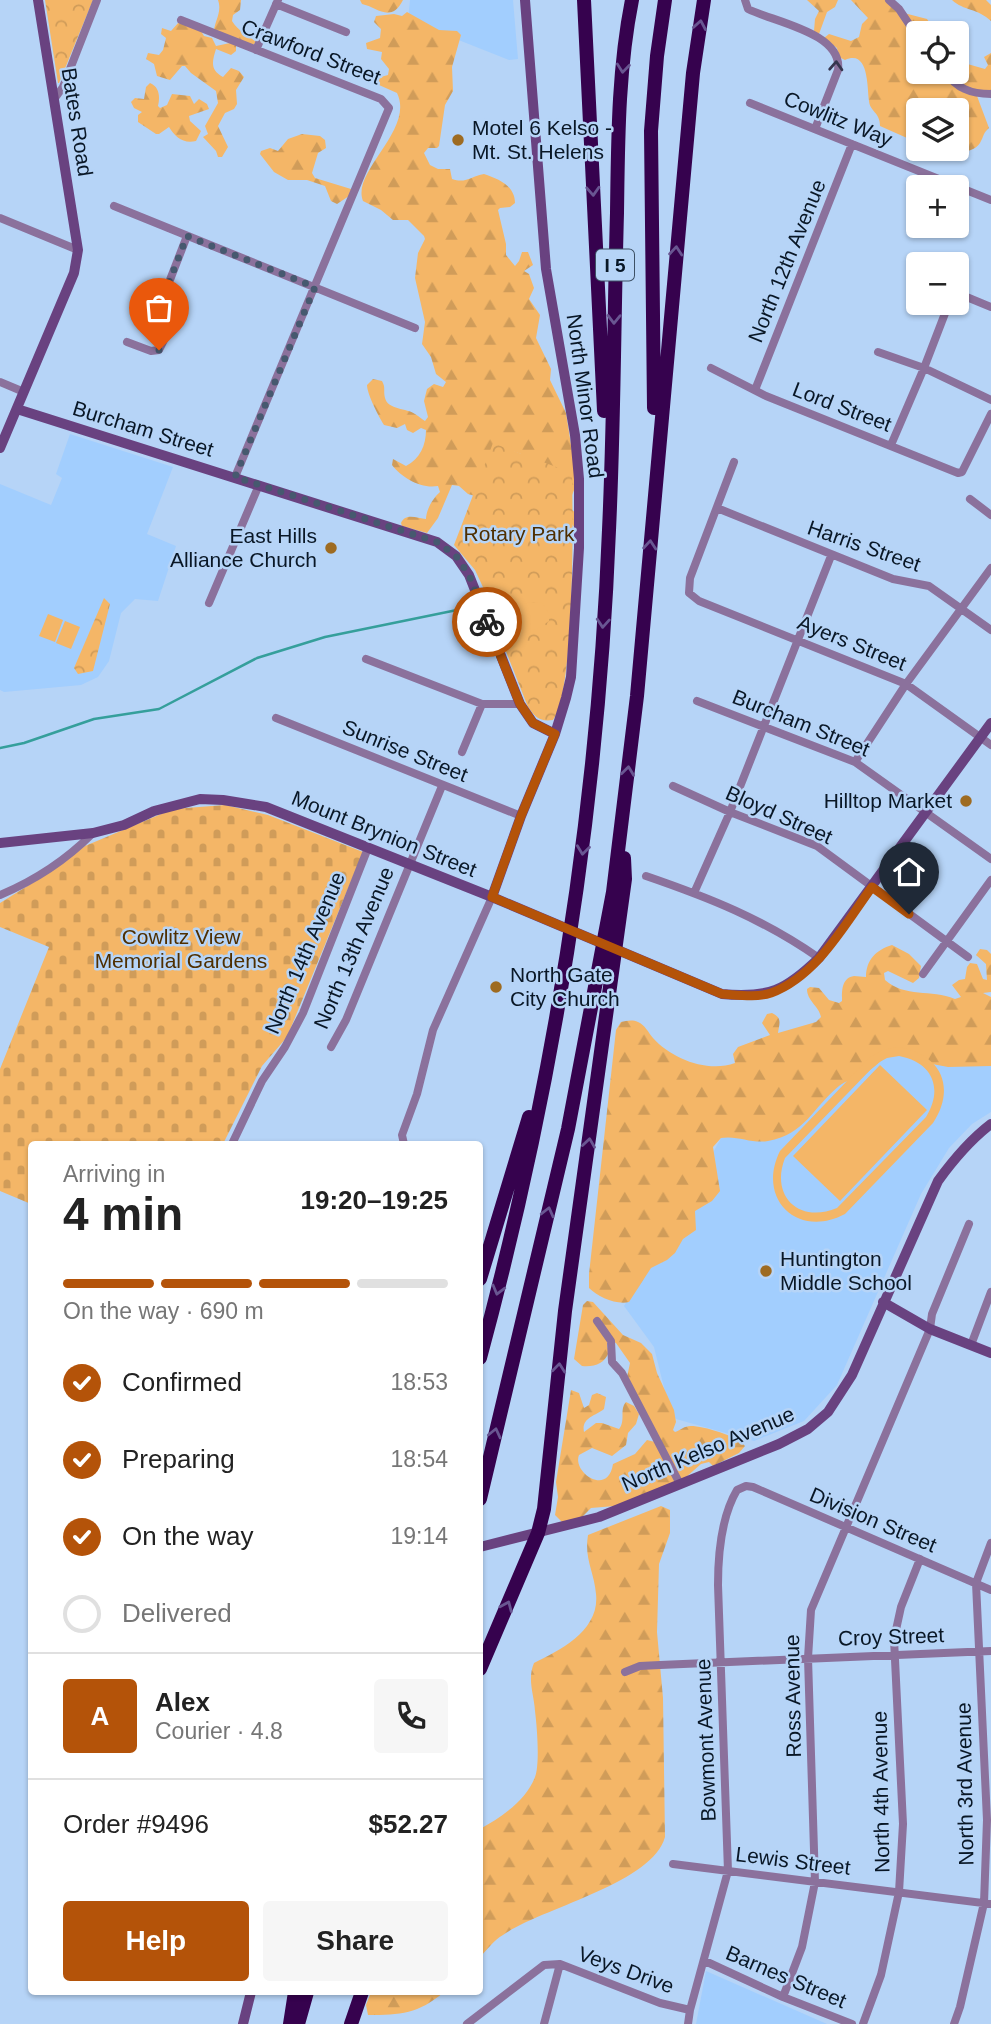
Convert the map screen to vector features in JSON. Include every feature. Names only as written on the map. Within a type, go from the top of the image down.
[{"type":"highway","points":[[584,0],[609,531]]},
{"type":"highway","name":"I 5","points":[[483,1347],[514,1229],[548,1063],[586,829],[599,696],[609,531],[619,108],[632,0]]},
{"type":"highway","name":"I 5","points":[[483,1486],[568,1129],[606,935],[622,814],[636,696],[654,490],[651,131],[665,0]]},
{"type":"highway","points":[[654,490],[688,121],[704,0]]},
{"type":"highway","points":[[483,1662],[538,1533],[544,1509],[565,1311],[625,879],[622,814]]},
{"type":"highway","points":[[483,1269],[527,1122],[548,1063]]},
{"type":"highway","points":[[290,2024],[295,1995]]},
{"type":"highway","points":[[298,2024],[306,1995]]},
{"type":"highway","points":[[350,2024],[358,1995]]},
{"type":"street","name":"Bates Road","points":[[38,0],[78,250]]},
{"type":"street","points":[[55,98],[63,87],[97,0]]},
{"type":"street","name":"North Minor Road","points":[[403,1141],[402,1135],[433,1030],[492,897],[521,816],[555,734],[570,677],[579,548],[579,479],[575,435],[546,270],[525,0]]},
{"type":"street","points":[[745,0],[748,9],[813,35],[836,52],[838,70],[815,130]]},
{"type":"street","points":[[889,0],[907,21]]},
{"type":"street","points":[[256,50],[277,2],[346,32]]},
{"type":"street","name":"Crawford Street","points":[[181,20],[387,103],[388,113],[315,287]]},
{"type":"street","points":[[955,84],[982,94],[991,94]]},
{"type":"street","name":"Cowlitz Way","points":[[750,103],[991,200]]},
{"type":"street","name":"North 12th Avenue","points":[[755,390],[852,144]]},
{"type":"street","points":[[114,206],[415,328]]},
{"type":"street","points":[[0,218],[78,250],[74,273],[0,448]]},
{"type":"street","points":[[127,342],[151,351],[159,350],[176,313],[178,304],[169,292],[168,285],[187,236]]},
{"type":"street","points":[[235,477],[315,287]]},
{"type":"street","points":[[969,298],[991,307]]},
{"type":"street","points":[[891,445],[944,315]]},
{"type":"street","points":[[878,352],[924,368],[991,401]]},
{"type":"street","name":"Lord Street","points":[[711,368],[755,390],[958,473],[962,471],[991,414]]},
{"type":"street","points":[[0,382],[24,392]]},
{"type":"street","name":"Burcham Street","points":[[17,409],[437,542],[456,556],[469,575],[520,704],[533,723],[555,734]]},
{"type":"street","points":[[717,509],[734,462]]},
{"type":"street","points":[[209,603],[259,485]]},
{"type":"street","points":[[970,499],[991,514]]},
{"type":"street","name":"Harris Street","points":[[717,509],[893,579],[929,586],[991,630]]},
{"type":"street","name":"Ayers Street","points":[[717,509],[690,578],[690,593],[699,601],[906,684],[991,745]]},
{"type":"street","points":[[694,893],[730,812],[831,556]]},
{"type":"street","points":[[855,761],[906,684],[991,568]]},
{"type":"street","points":[[366,659],[481,704],[520,704]]},
{"type":"street","name":"Burcham Street","points":[[696,701],[855,761],[991,859]]},
{"type":"street","points":[[462,752],[481,704]]},
{"type":"street","name":"Sunrise Street","points":[[276,718],[521,816]]},
{"type":"street","name":"Mount Brynion Street","points":[[0,843],[93,833],[124,825],[181,802],[200,799],[266,807],[492,897],[722,994],[751,996],[771,993],[798,978],[819,958],[991,723]]},
{"type":"street","name":"North 13th Avenue","points":[[331,1047],[346,1020],[442,786]]},
{"type":"street","name":"Bloyd Street","points":[[673,786],[817,846],[968,957]]},
{"type":"street","points":[[0,895],[44,874],[93,833]]},
{"type":"street","name":"North 14th Avenue","points":[[233,1141],[262,1081],[285,1048],[303,1013],[369,848]]},
{"type":"street","points":[[646,876],[764,923],[819,958]]},
{"type":"street","points":[[923,974],[991,880]]},
{"type":"street","name":"North Kelso Avenue","points":[[483,1546],[599,1517],[779,1444],[808,1429],[828,1412],[852,1375],[938,1181],[962,1150],[991,1124]]},
{"type":"street","name":"Ross Avenue","points":[[783,1997],[802,1947],[815,1882],[808,1658],[811,1610],[930,1329],[932,1314],[969,1224]]},
{"type":"street","points":[[971,1345],[991,1292]]},
{"type":"street","points":[[883,1302],[930,1329],[991,1353]]},
{"type":"street","points":[[597,1321],[611,1341],[612,1362],[622,1373],[680,1484]]},
{"type":"street","name":"Division Street","points":[[741,1488],[753,1487],[991,1590]]},
{"type":"street","name":"Bowmont Avenue","points":[[695,1992],[729,1871],[718,1556],[734,1495],[741,1488]]},
{"type":"street","name":"North 3rd Avenue","points":[[954,2024],[961,2007],[988,1903],[987,1820],[975,1583],[991,1543]]},
{"type":"street","name":"North 4th Avenue","points":[[863,2024],[881,1975],[900,1892],[903,1824],[894,1654],[896,1624],[920,1559]]},
{"type":"street","name":"Croy Street","points":[[625,1672],[640,1666],[991,1651]]},
{"type":"street","name":"Lewis Street","points":[[673,1864],[988,1903]]},
{"type":"street","name":"Barnes Street","points":[[705,1961],[783,1997],[852,2024]]},
{"type":"street","points":[[544,2024],[560,1964]]},
{"type":"street","name":"Veys Drive","points":[[467,2024],[544,1965],[560,1964],[660,2003],[690,2010],[695,1992]]},
{"type":"street","points":[[243,2024],[250,1995]]},
{"type":"street","points":[[688,2024],[690,2010]]},
{"type":"shaded area","points":[[410,0],[513,0],[518,59],[509,60],[408,20]]},
{"type":"shaded area","points":[[70,434],[173,467],[147,534],[176,546],[158,601],[135,599],[121,613],[109,661],[98,677],[81,685],[4,692],[0,690],[0,484],[51,505],[62,478],[56,474]]},
{"type":"shaded area","name":"Huntington Middle School","points":[[866,1048],[991,1063],[991,1112],[972,1124],[949,1148],[921,1194],[837,1385],[804,1421],[754,1441],[676,1419],[670,1412],[654,1347],[624,1306],[721,1138],[762,1130]]},
{"type":"shaded area","points":[[706,1971],[827,2024],[696,2024]]},
{"type":"green space","points":[[45,0],[93,0],[59,83],[58,83]]},
{"type":"green space","points":[[218,0],[241,0],[240,10],[233,15],[232,21],[256,42],[253,45],[235,39],[220,40],[214,37]]},
{"type":"green space","points":[[360,0],[403,0],[389,13],[362,4]]},
{"type":"green space","points":[[807,0],[838,0],[835,7],[827,12],[819,34],[814,31],[819,11]]},
{"type":"green space","points":[[851,0],[885,0],[904,13],[928,21],[906,21],[906,84],[969,84],[969,64],[985,69],[988,65],[984,57],[991,53],[991,94],[977,96],[989,128],[977,147],[969,150],[969,98],[906,98],[906,138],[880,126],[870,105],[863,64],[853,58],[845,60],[839,57],[837,48],[824,38],[829,34],[851,41],[859,37],[862,24],[868,18]]},
{"type":"green space","points":[[952,0],[986,0],[991,5],[991,21],[981,14]]},
{"type":"green space","points":[[407,12],[439,30],[457,31],[461,35],[452,67],[453,91],[445,105],[439,146],[428,148],[424,153],[430,165],[438,169],[450,169],[452,179],[465,180],[484,174],[500,181],[512,192],[515,203],[498,210],[506,255],[515,266],[522,252],[528,252],[533,265],[524,271],[529,274],[534,288],[529,299],[540,315],[536,338],[551,369],[550,380],[566,413],[577,483],[572,495],[572,510],[576,513],[580,535],[521,454],[512,451],[475,496],[459,486],[452,485],[438,518],[427,533],[402,526],[401,523],[409,517],[426,519],[430,504],[440,492],[438,486],[412,482],[392,465],[393,459],[406,466],[415,460],[425,441],[426,430],[421,428],[413,433],[407,430],[405,424],[397,428],[384,425],[371,400],[367,385],[373,379],[382,381],[385,398],[390,405],[412,412],[425,421],[428,417],[424,401],[427,389],[434,384],[443,387],[446,382],[436,374],[431,357],[422,344],[425,322],[415,278],[418,253],[424,236],[408,220],[393,220],[363,201],[362,189],[366,177],[391,136],[398,121],[400,107],[397,93],[379,85],[377,78],[388,75],[389,69],[381,59],[382,52],[367,49],[366,43],[380,38],[381,29],[374,22],[376,16],[402,16]]},
{"type":"green space","points":[[179,22],[212,38],[216,46],[230,43],[236,45],[236,51],[231,55],[216,49],[213,62],[216,72],[223,77],[231,68],[244,77],[236,90],[237,104],[234,109],[225,113],[218,126],[228,147],[222,157],[218,157],[203,137],[208,134],[205,126],[218,103],[216,91],[185,66],[170,80],[157,76],[154,64],[146,59],[148,53],[159,55],[163,50],[166,38],[161,34],[162,28],[171,31]]},
{"type":"green space","points":[[150,83],[157,90],[160,108],[167,105],[172,94],[190,96],[194,104],[199,99],[207,104],[209,109],[189,116],[190,121],[201,131],[196,141],[180,139],[169,127],[156,134],[138,122],[138,115],[142,112],[134,108],[131,102],[135,98],[144,99],[146,87]]},
{"type":"green space","points":[[302,134],[320,136],[325,140],[326,148],[318,153],[312,173],[315,178],[351,189],[352,194],[337,204],[331,201],[325,186],[307,180],[288,180],[274,172],[260,154],[270,148],[278,151],[288,139]]},
{"type":"green space","name":"Rotary Park","points":[[493,443],[572,473],[569,641],[560,704],[553,720],[538,718],[528,707],[496,626],[488,598],[475,570],[454,545]]},
{"type":"green space","points":[[104,598],[110,604],[93,671],[78,674],[74,668]]},
{"type":"green space","points":[[542,602],[549,614],[549,621],[536,630],[527,628],[520,631],[518,636],[505,637],[495,610],[496,605]]},
{"type":"green space","points":[[48,614],[63,620],[55,642],[39,636]]},
{"type":"green space","points":[[65,621],[80,627],[71,649],[56,643]]},
{"type":"green space","name":"Cowlitz View Memorial Gardens","points":[[225,805],[268,815],[363,852],[287,1037],[262,1066],[224,1141],[28,1141],[28,1203],[0,1191],[0,1069],[49,947],[0,927],[0,903],[50,872],[85,846],[173,809]]},
{"type":"green space","points":[[892,945],[909,954],[921,966],[919,978],[913,983],[888,971],[884,973],[885,980],[901,989],[955,999],[961,997],[952,985],[965,979],[970,963],[977,964],[983,979],[987,980],[986,964],[976,955],[980,949],[991,954],[991,992],[983,993],[991,997],[991,1066],[948,1067],[927,1063],[914,1055],[888,1055],[863,1075],[839,1086],[808,1119],[781,1138],[762,1142],[721,1138],[713,1147],[720,1191],[712,1201],[695,1211],[696,1230],[683,1239],[675,1253],[667,1260],[651,1268],[629,1302],[613,1301],[589,1288],[616,1030],[621,1022],[631,1020],[640,1023],[661,1046],[680,1058],[702,1065],[725,1066],[735,1063],[733,1054],[738,1047],[770,1035],[762,1023],[767,1014],[772,1013],[779,1019],[778,1033],[816,1022],[821,1017],[807,989],[819,988],[829,1000],[839,1003],[842,1001],[843,986],[847,979],[854,976],[866,977],[873,956]]},
{"type":"green space","points":[[897,1047],[912,1050],[934,1064],[940,1073],[944,1096],[933,1123],[845,1214],[828,1220],[797,1218],[786,1210],[778,1199],[773,1185],[774,1169],[780,1151],[869,1058],[882,1050]],"holes":[[[899,1056],[910,1059],[927,1070],[932,1078],[934,1096],[926,1117],[837,1208],[811,1212],[791,1203],[781,1184],[785,1158],[876,1064]]]},
{"type":"green space","points":[[880,1065],[927,1110],[840,1201],[793,1156]]},
{"type":"green space","points":[[587,1301],[593,1302],[623,1335],[641,1343],[652,1354],[657,1373],[674,1410],[675,1432],[696,1426],[728,1435],[745,1446],[739,1453],[713,1466],[709,1462],[701,1464],[685,1478],[615,1506],[591,1508],[582,1517],[563,1523],[555,1515],[558,1497],[556,1482],[571,1390],[579,1393],[584,1408],[589,1405],[592,1395],[597,1393],[606,1397],[604,1409],[587,1420],[584,1432],[596,1423],[619,1429],[626,1402],[634,1406],[639,1414],[636,1424],[628,1433],[626,1445],[612,1456],[592,1448],[579,1455],[581,1468],[591,1478],[605,1479],[613,1464],[635,1454],[647,1440],[663,1444],[649,1425],[627,1377],[630,1363],[616,1343],[608,1340],[609,1352],[598,1364],[582,1366],[574,1359],[583,1305]]},
{"type":"green space","points":[[661,1506],[670,1510],[670,1533],[659,1564],[657,1632],[663,1698],[665,1837],[656,1854],[640,1868],[593,1894],[520,1925],[503,1935],[483,1954],[483,1827],[519,1801],[535,1777],[538,1745],[532,1669],[534,1663],[577,1637],[592,1618],[596,1607],[596,1594],[587,1551],[588,1535]]},
{"type":"green space","points":[[370,1995],[440,1995],[409,2012],[368,2015],[366,2005]]},
{"type":"waterway","points":[[0,748],[24,743],[94,719],[159,709],[257,658],[325,637],[457,610]]},
{"type":"way so far","points":[[159,350],[176,313],[178,304],[169,292],[168,285],[187,236],[315,287],[235,477],[437,542],[456,556],[469,575],[487,622]]},
{"type":"place","name":"Motel 6 Kelso - Mt. St. Helens","points":[[458,140]]},
{"type":"place","name":"East Hills Alliance Church","points":[[331,548]]},
{"type":"place","name":"Hilltop Market","points":[[966,801]]},
{"type":"place","name":"North Gate City Church","points":[[496,987]]},
{"type":"place","name":"Huntington Middle School","points":[[766,1271]]},
{"type":"route","points":[[487,622],[520,704],[533,723],[555,734],[521,816],[492,897],[722,994],[751,996],[771,993],[798,978],[819,958],[872,887],[909,914]]}]
